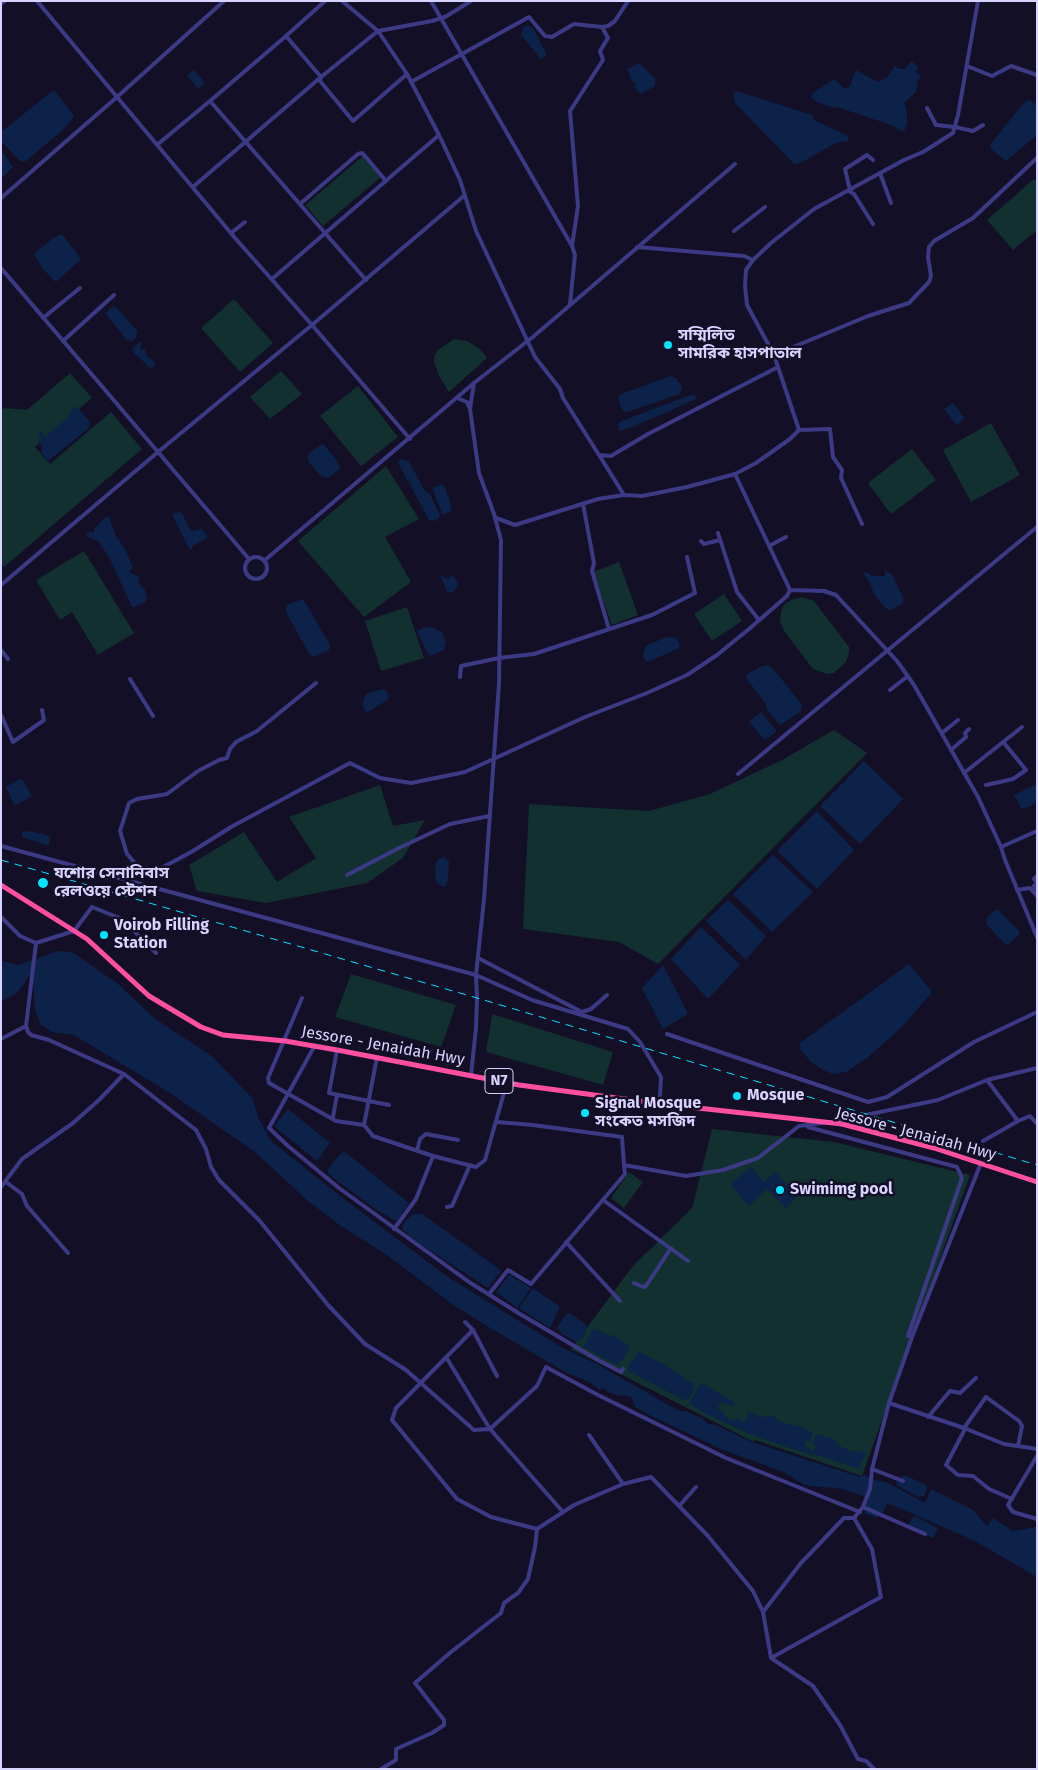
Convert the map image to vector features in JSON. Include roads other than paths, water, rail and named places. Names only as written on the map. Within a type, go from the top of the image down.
[{"type":"highway","name":"Jessore - Jenaidah Hwy","points":[[1,885],[87,939],[149,996],[201,1026],[223,1035],[284,1041],[507,1082],[662,1104],[830,1122],[934,1148],[1037,1182]]},
{"type":"street","points":[[1,4],[5,1]]},
{"type":"street","points":[[37,1],[194,186],[231,233],[410,439]]},
{"type":"street","points":[[1,198],[224,1]]},
{"type":"street","points":[[158,144],[325,1]]},
{"type":"street","points":[[342,1],[378,31],[412,82],[460,180],[476,231],[528,340],[534,357],[560,389],[563,398],[624,495]]},
{"type":"street","points":[[431,1],[572,246],[575,255],[570,304]]},
{"type":"street","points":[[194,186],[321,77],[378,31],[432,22],[471,1]]},
{"type":"street","points":[[412,82],[529,17],[545,36],[552,37],[574,24],[608,26],[614,21],[628,1]]},
{"type":"street","points":[[799,430],[774,355],[747,305],[746,270],[771,242],[814,209],[904,160],[923,152],[953,133],[978,1]]},
{"type":"street","points":[[572,246],[578,206],[570,111],[603,60],[600,50],[608,38],[602,27]]},
{"type":"street","points":[[286,36],[321,77],[320,81],[353,121],[407,74]]},
{"type":"street","points":[[967,66],[992,76],[1011,66],[1037,75]]},
{"type":"street","points":[[210,101],[366,280]]},
{"type":"street","points":[[927,108],[936,125],[973,131],[983,125]]},
{"type":"street","points":[[272,279],[439,135]]},
{"type":"street","points":[[300,204],[358,154],[365,156],[386,181]]},
{"type":"street","points":[[873,160],[867,155],[845,168],[849,191],[854,194],[873,224]]},
{"type":"street","points":[[774,355],[868,316],[909,303],[930,282],[928,257],[929,247],[934,241],[973,218],[1037,158]]},
{"type":"street","points":[[265,560],[735,164]]},
{"type":"street","points":[[880,173],[891,203]]},
{"type":"street","points":[[1,586],[465,195]]},
{"type":"street","points":[[734,231],[765,207]]},
{"type":"street","points":[[231,233],[245,222]]},
{"type":"street","points":[[637,247],[744,256],[753,260]]},
{"type":"street","points":[[1,268],[249,559]]},
{"type":"street","points":[[43,318],[80,288]]},
{"type":"street","points":[[63,341],[114,295]]},
{"type":"street","points":[[599,455],[611,456],[648,434],[778,367]]},
{"type":"street","points":[[470,409],[474,383]]},
{"type":"street","points":[[457,398],[467,402],[470,409],[479,473],[496,518],[501,540],[499,658],[494,758],[476,975],[476,1028],[471,1075]]},
{"type":"street","points":[[496,518],[515,525],[598,499],[624,495],[642,496],[687,488],[735,474],[784,444],[799,430],[830,429],[833,457],[842,470],[841,478],[862,524]]},
{"type":"street","points":[[735,474],[790,590]]},
{"type":"street","points":[[583,504],[594,563],[592,571],[609,629]]},
{"type":"street","points":[[738,774],[1037,528]]},
{"type":"street","points":[[718,533],[737,592],[760,620]]},
{"type":"street","points":[[769,546],[786,537]]},
{"type":"street","points":[[701,541],[704,544],[720,540]]},
{"type":"street","points":[[258,556],[265,560],[267,564],[266,573],[255,579],[248,575],[246,562],[249,559],[258,556]]},
{"type":"street","points":[[460,677],[461,666],[499,658],[534,654],[652,615],[695,594],[687,557]]},
{"type":"street","points":[[790,590],[824,591],[836,595],[908,676],[978,797],[1001,847],[1036,934]]},
{"type":"street","points":[[316,683],[257,731],[236,742],[230,748],[227,758],[198,771],[167,794],[136,799],[129,803],[120,831],[127,854],[141,870],[154,872],[194,851],[231,827],[350,763],[380,778],[411,783],[465,772],[585,717],[687,676],[717,655],[760,620],[787,596],[790,590]]},
{"type":"street","points":[[1,650],[8,659]]},
{"type":"street","points":[[890,690],[908,676]]},
{"type":"street","points":[[130,679],[153,716]]},
{"type":"street","points":[[2,718],[13,742],[44,720],[42,710]]},
{"type":"street","points":[[942,733],[958,720]]},
{"type":"street","points":[[964,773],[1022,727]]},
{"type":"street","points":[[951,750],[966,736],[964,733],[969,729]]},
{"type":"street","points":[[986,786],[1013,779],[1026,770],[1004,743]]},
{"type":"street","points":[[347,875],[398,848],[450,824],[489,816]]},
{"type":"street","points":[[1001,847],[1037,831]]},
{"type":"street","points":[[1,846],[476,975],[532,1000],[628,1029],[640,1042],[661,1077],[660,1097],[662,1104]]},
{"type":"street","points":[[1037,876],[1034,879],[1037,883],[1034,886],[1037,890]]},
{"type":"street","points":[[1017,890],[1030,888],[1037,896]]},
{"type":"street","points":[[1,917],[20,936],[36,943],[74,931],[92,907],[122,919],[156,953]]},
{"type":"street","points":[[36,943],[26,1026],[31,1035],[49,1040],[124,1074],[196,1130],[206,1149],[211,1167],[219,1180],[259,1220],[328,1305],[365,1344],[406,1370],[474,1430],[490,1429],[537,1386],[541,1374],[546,1367],[598,1395],[726,1458],[860,1512]]},
{"type":"street","points":[[478,958],[582,1012],[591,1009],[607,995]]},
{"type":"street","points":[[302,998],[268,1078],[269,1083],[336,1121],[364,1125],[373,1136],[433,1156],[476,1167],[485,1160],[507,1082]]},
{"type":"street","points":[[667,1034],[868,1102],[887,1097],[974,1042],[1037,1012]]},
{"type":"street","points":[[1,1039],[26,1026]]},
{"type":"street","points":[[314,1047],[269,1128],[339,1188],[469,1282],[598,1360],[621,1372],[623,1369]]},
{"type":"street","points":[[337,1050],[329,1093],[389,1105]]},
{"type":"street","points":[[364,1125],[377,1057]]},
{"type":"street","points":[[624,1165],[686,1176],[723,1170],[758,1158],[798,1126],[830,1122],[938,1100],[987,1080],[1037,1068]]},
{"type":"street","points":[[1,1187],[22,1159],[73,1123],[124,1074]]},
{"type":"street","points":[[987,1080],[1018,1121]]},
{"type":"street","points":[[333,1118],[337,1095]]},
{"type":"street","points":[[983,1141],[1030,1116],[1037,1124]]},
{"type":"street","points":[[489,1294],[508,1270],[531,1284],[624,1174],[622,1137],[497,1122]]},
{"type":"street","points":[[808,1128],[957,1167],[962,1178],[908,1336]]},
{"type":"street","points":[[417,1150],[420,1139],[426,1134],[458,1140]]},
{"type":"street","points":[[394,1229],[416,1199],[433,1156]]},
{"type":"street","points":[[763,1612],[801,1563],[844,1518],[854,1518],[863,1507],[870,1489],[872,1469],[889,1403],[912,1337],[981,1163]]},
{"type":"street","points":[[447,1207],[452,1206],[470,1165]]},
{"type":"street","points":[[6,1182],[22,1194],[28,1206],[68,1253]]},
{"type":"street","points":[[602,1200],[688,1261]]},
{"type":"street","points":[[566,1242],[620,1300]]},
{"type":"street","points":[[634,1283],[643,1287],[646,1286],[671,1248]]},
{"type":"street","points":[[465,1322],[473,1330],[497,1376]]},
{"type":"street","points":[[473,1330],[396,1408],[392,1420],[457,1499],[491,1517],[537,1529],[574,1505],[623,1484],[650,1477],[708,1536],[754,1592],[763,1612],[771,1658],[813,1686],[840,1725],[858,1759],[866,1761],[874,1769]]},
{"type":"street","points":[[446,1357],[490,1429],[564,1512]]},
{"type":"street","points":[[928,1416],[950,1391],[960,1393],[976,1378]]},
{"type":"street","points":[[1012,1499],[989,1488],[973,1476],[958,1475],[946,1465],[964,1428],[986,1397],[1019,1421],[1022,1426],[1018,1446]]},
{"type":"street","points":[[889,1403],[964,1428],[1004,1444],[1037,1449]]},
{"type":"street","points":[[589,1436],[623,1484]]},
{"type":"street","points":[[1037,1456],[1008,1506],[1014,1512],[1037,1520]]},
{"type":"street","points":[[872,1469],[902,1481]]},
{"type":"street","points":[[679,1506],[696,1487]]},
{"type":"street","points":[[863,1507],[925,1534]]},
{"type":"street","points":[[771,1658],[881,1597],[872,1549],[854,1518]]},
{"type":"street","points":[[381,1769],[396,1760],[396,1749],[432,1734],[444,1725],[444,1720],[415,1682],[501,1613],[504,1603],[518,1593],[528,1579],[537,1529]]},
{"type":"water","points":[[527,25],[533,28],[545,51],[546,55],[541,59],[521,35],[523,28]]},
{"type":"water","points":[[911,61],[918,66],[916,72],[921,77],[918,79],[916,92],[904,103],[907,112],[907,123],[904,132],[888,124],[817,102],[811,97],[813,93],[834,79],[845,89],[850,86],[856,70],[878,82],[886,78],[894,65],[899,69],[905,69]]},
{"type":"water","points":[[639,63],[655,78],[655,86],[641,94],[634,86],[637,84],[633,83],[627,69]]},
{"type":"water","points":[[194,70],[205,83],[198,89],[187,75]]},
{"type":"water","points":[[54,90],[74,117],[64,129],[26,161],[20,161],[1,141],[1,132]]},
{"type":"water","points":[[735,92],[812,115],[814,120],[848,136],[849,141],[836,143],[802,162],[793,163],[736,104],[733,96]]},
{"type":"water","points":[[1029,99],[1037,106],[1037,135],[1006,161],[991,149],[990,145]]},
{"type":"water","points":[[1,150],[13,167],[1,179]]},
{"type":"water","points":[[62,234],[81,259],[56,282],[42,268],[34,254],[53,238]]},
{"type":"water","points":[[113,306],[138,332],[132,341],[127,340],[105,313]]},
{"type":"water","points":[[140,342],[142,350],[145,349],[147,356],[155,362],[154,367],[150,368],[133,352],[133,348]]},
{"type":"water","points":[[671,376],[676,378],[682,387],[680,394],[627,412],[622,411],[618,398],[621,394]]},
{"type":"water","points":[[693,394],[697,398],[692,401],[633,427],[619,431],[618,423],[622,421]]},
{"type":"water","points":[[953,403],[965,418],[957,425],[944,409]]},
{"type":"water","points":[[76,406],[90,422],[89,428],[48,461],[41,452],[43,448],[38,441],[42,437],[38,435],[41,430],[44,437],[46,436],[70,415],[71,410]]},
{"type":"water","points":[[320,445],[324,445],[340,467],[339,470],[328,478],[321,476],[308,461],[308,454]]},
{"type":"water","points":[[401,459],[409,462],[424,489],[430,494],[440,515],[435,521],[429,520],[398,462]]},
{"type":"water","points":[[442,484],[452,507],[450,512],[444,514],[432,488]]},
{"type":"water","points":[[181,512],[192,531],[202,529],[208,537],[193,546],[191,550],[172,514]]},
{"type":"water","points":[[105,517],[109,517],[116,536],[126,551],[133,568],[130,570],[130,573],[138,576],[139,583],[145,590],[147,599],[135,607],[132,607],[109,557],[98,541],[87,537],[87,533],[94,533],[94,529]]},
{"type":"water","points":[[885,570],[892,575],[904,599],[902,604],[891,610],[887,609],[880,602],[863,573],[866,572],[872,576],[885,576]]},
{"type":"water","points":[[440,575],[448,579],[453,575],[458,583],[453,592],[448,593]]},
{"type":"water","points":[[303,599],[330,645],[329,650],[314,657],[309,654],[286,612],[286,605]]},
{"type":"water","points":[[426,627],[434,628],[443,633],[446,641],[444,650],[430,656],[417,631]]},
{"type":"water","points":[[667,637],[677,638],[680,645],[679,648],[648,662],[646,661],[643,657],[645,646]]},
{"type":"water","points":[[768,665],[776,672],[802,705],[801,711],[781,725],[766,708],[766,704],[746,678],[748,674]]},
{"type":"water","points":[[384,689],[387,691],[389,699],[368,712],[365,711],[362,704],[366,694]]},
{"type":"water","points":[[761,712],[777,731],[765,740],[749,722]]},
{"type":"water","points":[[864,761],[903,799],[860,844],[820,806]]},
{"type":"water","points":[[22,779],[32,796],[15,806],[6,787]]},
{"type":"water","points":[[1037,784],[1037,803],[1021,808],[1014,795]]},
{"type":"water","points":[[817,811],[854,850],[817,889],[777,851]]},
{"type":"water","points":[[30,831],[50,836],[49,846],[22,837],[22,832]]},
{"type":"water","points":[[773,855],[813,892],[772,932],[733,894]]},
{"type":"water","points":[[445,857],[449,862],[448,879],[446,886],[443,887],[436,882],[435,865],[438,859]]},
{"type":"water","points":[[728,900],[766,936],[746,960],[706,921]]},
{"type":"water","points":[[997,909],[1019,931],[1020,934],[1009,944],[1005,944],[987,925],[987,917]]},
{"type":"water","points":[[701,927],[740,965],[708,999],[671,959]]},
{"type":"water","points":[[57,951],[72,952],[117,983],[154,1018],[213,1057],[253,1099],[258,1117],[271,1141],[344,1199],[448,1277],[561,1347],[597,1364],[679,1411],[686,1411],[703,1419],[708,1424],[716,1425],[749,1441],[860,1477],[865,1475],[874,1480],[886,1482],[925,1503],[931,1489],[973,1510],[987,1526],[993,1518],[1013,1531],[1037,1527],[1037,1577],[973,1540],[897,1507],[887,1504],[882,1514],[876,1518],[865,1513],[864,1509],[869,1498],[842,1489],[804,1485],[784,1472],[723,1450],[635,1407],[632,1398],[607,1392],[606,1389],[602,1388],[600,1390],[589,1382],[567,1373],[452,1304],[387,1255],[341,1226],[308,1201],[255,1152],[173,1095],[74,1035],[52,1032],[41,1025],[35,1010],[33,976],[29,976],[18,992],[1,1002],[1,961],[19,965]]},
{"type":"water","points":[[909,964],[932,992],[901,1028],[867,1058],[846,1072],[833,1074],[811,1062],[800,1049],[800,1043]]},
{"type":"water","points":[[663,965],[688,1014],[663,1029],[642,988]]},
{"type":"water","points":[[288,1109],[330,1143],[317,1161],[275,1127]]},
{"type":"water","points":[[345,1152],[409,1203],[397,1221],[374,1208],[328,1173],[328,1169],[332,1164],[341,1153]]},
{"type":"water","points":[[751,1167],[764,1182],[775,1171],[798,1196],[786,1208],[767,1189],[749,1206],[730,1184]]},
{"type":"water","points":[[412,1214],[422,1214],[498,1268],[501,1271],[488,1288],[417,1242],[403,1230],[402,1225]]},
{"type":"water","points":[[509,1275],[531,1288],[517,1308],[496,1292]]},
{"type":"water","points":[[533,1288],[560,1307],[550,1328],[519,1308]]},
{"type":"water","points":[[569,1313],[587,1325],[584,1336],[578,1343],[562,1334],[557,1328],[566,1314]]},
{"type":"water","points":[[594,1328],[608,1335],[615,1336],[630,1345],[618,1365],[583,1347]]},
{"type":"water","points":[[639,1352],[682,1375],[683,1379],[693,1382],[695,1387],[688,1400],[682,1399],[628,1371],[629,1365]]},
{"type":"water","points":[[703,1384],[735,1403],[733,1406],[721,1402],[717,1409],[724,1412],[725,1416],[732,1420],[740,1419],[745,1423],[748,1412],[762,1417],[774,1416],[780,1422],[798,1426],[813,1433],[810,1442],[807,1441],[804,1446],[813,1451],[816,1446],[812,1444],[816,1434],[832,1438],[840,1446],[850,1451],[866,1452],[859,1469],[752,1435],[704,1413],[689,1403],[700,1385]]},
{"type":"water","points":[[904,1475],[927,1485],[924,1496],[918,1497],[898,1486],[896,1483],[898,1479]]},
{"type":"water","points":[[914,1516],[938,1528],[934,1537],[931,1538],[912,1530],[908,1525]]},
{"type":"railway","points":[[1,860],[477,998],[1037,1165]]},
{"type":"place","name":"সম্মিলিত সামরিক হাসপাতাল","points":[[668,345]]},
{"type":"place","name":"যশোর সেনানিবাস রেলওয়ে স্টেশন","points":[[43,883]]},
{"type":"place","name":"Voirob Filling Station","points":[[104,935]]},
{"type":"place","name":"Mosque","points":[[737,1096]]},
{"type":"place","name":"Signal Mosque সংকেত মসজিদ","points":[[585,1113]]},
{"type":"place","name":"Swimimg pool","points":[[780,1190]]}]
